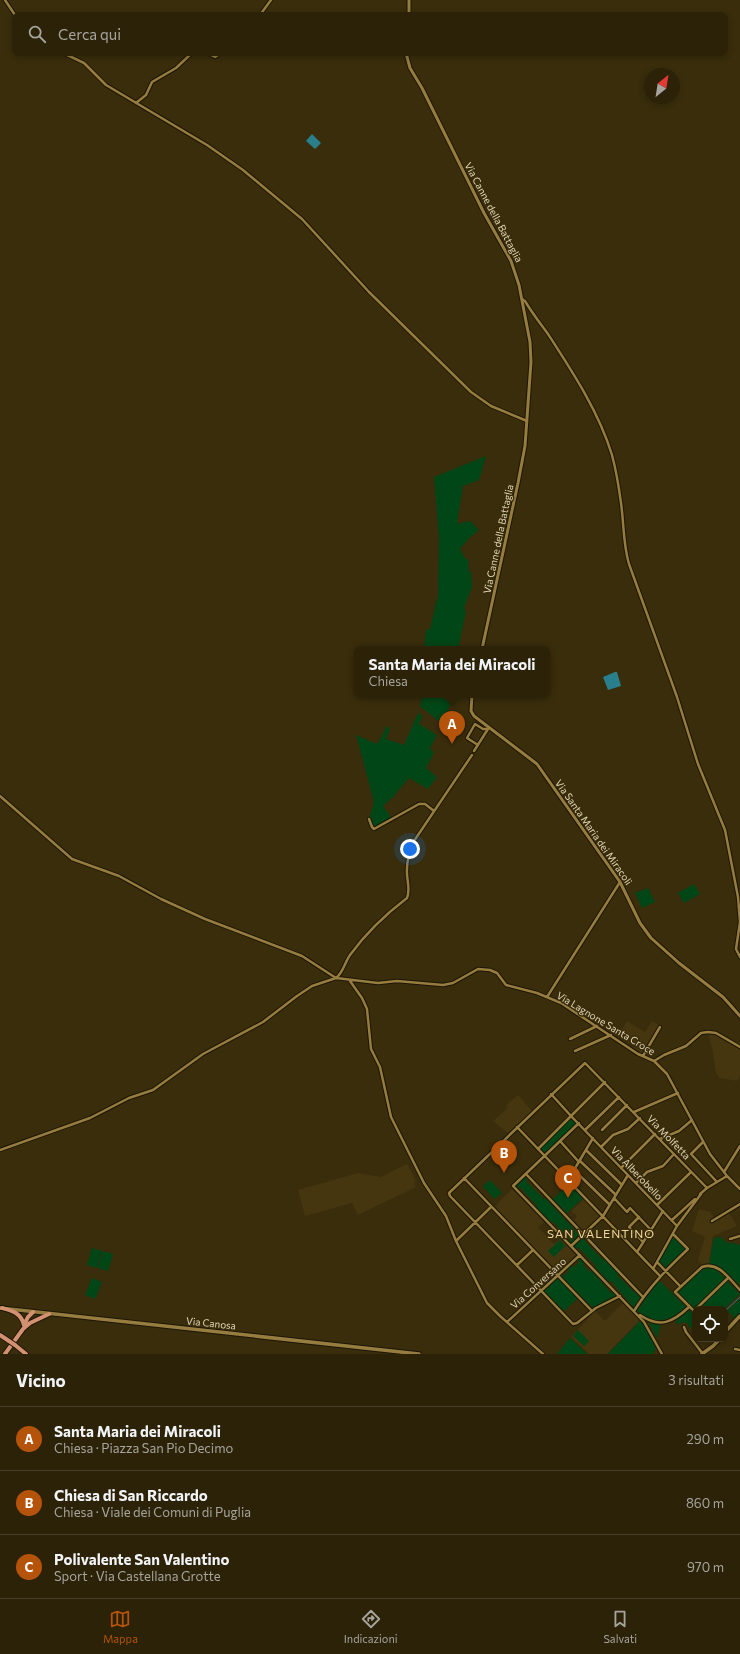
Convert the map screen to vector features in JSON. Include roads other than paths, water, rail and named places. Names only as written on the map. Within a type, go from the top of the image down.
[{"type":"main road","name":"Via Canosa","points":[[1,1308],[419,1354]]},
{"type":"main road","points":[[1,1308],[20,1315],[23,1327]]},
{"type":"main road","points":[[30,1323],[33,1317],[33,1312]]},
{"type":"main road","points":[[5,1354],[28,1317],[33,1312]]},
{"type":"main road","points":[[23,1327],[49,1314]]},
{"type":"main road","points":[[728,1329],[740,1316]]},
{"type":"main road","points":[[0,1335],[24,1353]]},
{"type":"main road","points":[[702,1354],[717,1342]]},
{"type":"street","points":[[5,0],[13,12]]},
{"type":"street","points":[[262,12],[270,0]]},
{"type":"street","points":[[409,0],[409,12]]},
{"type":"street","points":[[69,56],[84,63],[106,85],[207,145],[243,170],[302,219],[369,292],[471,392],[491,406],[527,421]]},
{"type":"street","points":[[136,103],[146,95],[152,82],[176,68],[189,56]]},
{"type":"street","name":"Via Canne della Battaglia","points":[[407,56],[410,68],[422,88],[484,213],[511,261],[522,299],[530,351],[527,421],[521,470],[483,646]]},
{"type":"street","points":[[522,299],[547,332],[581,387],[602,429],[612,454],[622,504],[624,545],[629,564],[677,697],[698,764],[725,830],[738,898],[740,922],[736,949],[740,957]]},
{"type":"street","name":"Via Santa Maria dei Miracoli","points":[[472,698],[471,711],[474,716],[537,764],[620,882],[640,923],[651,938],[723,997],[740,1016]]},
{"type":"street","points":[[478,745],[467,738],[475,724],[483,729],[489,728]]},
{"type":"street","points":[[474,751],[489,728]]},
{"type":"street","points":[[0,1150],[90,1118],[124,1100],[153,1090],[203,1054],[263,1022],[312,986],[336,978],[351,954],[364,938],[387,914],[407,898],[407,870],[410,851],[419,833],[472,755]]},
{"type":"street","points":[[0,796],[72,859],[119,876],[161,899],[205,919],[302,956],[336,978]]},
{"type":"street","points":[[369,819],[374,829],[419,804],[425,804],[434,811]]},
{"type":"street","points":[[548,998],[620,882]]},
{"type":"street","name":"Via Lagnone Santa Croce","points":[[336,978],[378,984],[397,981],[443,985],[453,983],[478,969],[484,969],[497,974],[506,985],[530,990],[561,1003],[643,1056],[654,1061],[667,1074],[710,1154],[727,1176],[740,1189]]},
{"type":"street","points":[[349,980],[362,998],[367,1009],[372,1048],[380,1067],[391,1117],[424,1183],[446,1216],[456,1241],[487,1302],[506,1322],[543,1354]]},
{"type":"street","points":[[570,1039],[597,1026]]},
{"type":"street","points":[[643,1056],[660,1027]]},
{"type":"street","points":[[654,1061],[686,1046],[701,1033],[716,1032],[740,1047]]},
{"type":"street","points":[[575,1051],[611,1035]]},
{"type":"street","name":"Via Molfetta","points":[[551,1094],[584,1063],[588,1064],[707,1188]]},
{"type":"street","points":[[538,1149],[605,1082]]},
{"type":"street","points":[[634,1112],[678,1093]]},
{"type":"street","points":[[551,1094],[449,1194],[573,1324],[576,1324],[592,1311],[620,1296]]},
{"type":"street","name":"Via Alberobello","points":[[551,1094],[677,1226]]},
{"type":"street","points":[[585,1130],[619,1097]]},
{"type":"street","points":[[602,1130],[627,1105]]},
{"type":"street","points":[[601,1147],[613,1135],[628,1129],[640,1118]]},
{"type":"street","points":[[660,1139],[679,1131],[692,1120]]},
{"type":"street","points":[[578,1123],[513,1186],[634,1311],[647,1326],[662,1354]]},
{"type":"street","points":[[517,1127],[660,1276]]},
{"type":"street","points":[[621,1168],[656,1134]]},
{"type":"street","points":[[568,1180],[593,1138]]},
{"type":"street","points":[[560,1141],[579,1161],[616,1194]]},
{"type":"street","points":[[703,1142],[691,1154],[717,1182]]},
{"type":"street","points":[[724,1172],[740,1146]]},
{"type":"street","points":[[586,1150],[622,1185]]},
{"type":"street","points":[[636,1183],[647,1172],[663,1166],[674,1154]]},
{"type":"street","points":[[574,1170],[610,1205]]},
{"type":"street","points":[[657,1205],[691,1172]]},
{"type":"street","points":[[526,1174],[643,1297]]},
{"type":"street","points":[[571,1246],[603,1216],[628,1175]]},
{"type":"street","points":[[672,1220],[707,1188],[727,1176]]},
{"type":"street","points":[[464,1178],[592,1311]]},
{"type":"street","points":[[653,1269],[677,1226],[700,1194]]},
{"type":"street","points":[[614,1198],[627,1212],[630,1208],[650,1229]]},
{"type":"street","points":[[712,1221],[740,1204]]},
{"type":"street","points":[[456,1241],[492,1207]]},
{"type":"street","points":[[638,1252],[650,1229],[663,1211]]},
{"type":"street","points":[[639,1217],[628,1227],[643,1242]]},
{"type":"street","points":[[634,1311],[660,1276],[688,1249],[673,1234]]},
{"type":"street","points":[[730,1239],[740,1236]]},
{"type":"street","points":[[517,1265],[533,1250]]},
{"type":"street","name":"Via Conversano","points":[[506,1322],[580,1255]]},
{"type":"street","points":[[657,1262],[680,1286]]},
{"type":"street","points":[[692,1309],[675,1292],[699,1269],[706,1265],[716,1267],[740,1290]]},
{"type":"street","points":[[700,1306],[728,1278]]},
{"type":"street","points":[[634,1311],[650,1321],[660,1323],[675,1318],[689,1307]]},
{"type":"street","points":[[684,1327],[702,1354]]},
{"type":"street","points":[[735,1349],[740,1350]]},
{"type":"water","points":[[312,134],[321,143],[315,149],[306,141]]},
{"type":"water","points":[[617,672],[621,686],[608,690],[603,677]]},
{"type":"waterway","points":[[728,1308],[740,1297]]},
{"type":"place","name":"Santa Maria dei Miracoli","points":[[452,744]]},
{"type":"place","name":"Chiesa di San Riccardo","points":[[504,1173]]},
{"type":"place","name":"Polivalente San Valentino","points":[[568,1198]]},
{"type":"district","name":"SAN VALENTINO","points":[[601,1234]]}]
